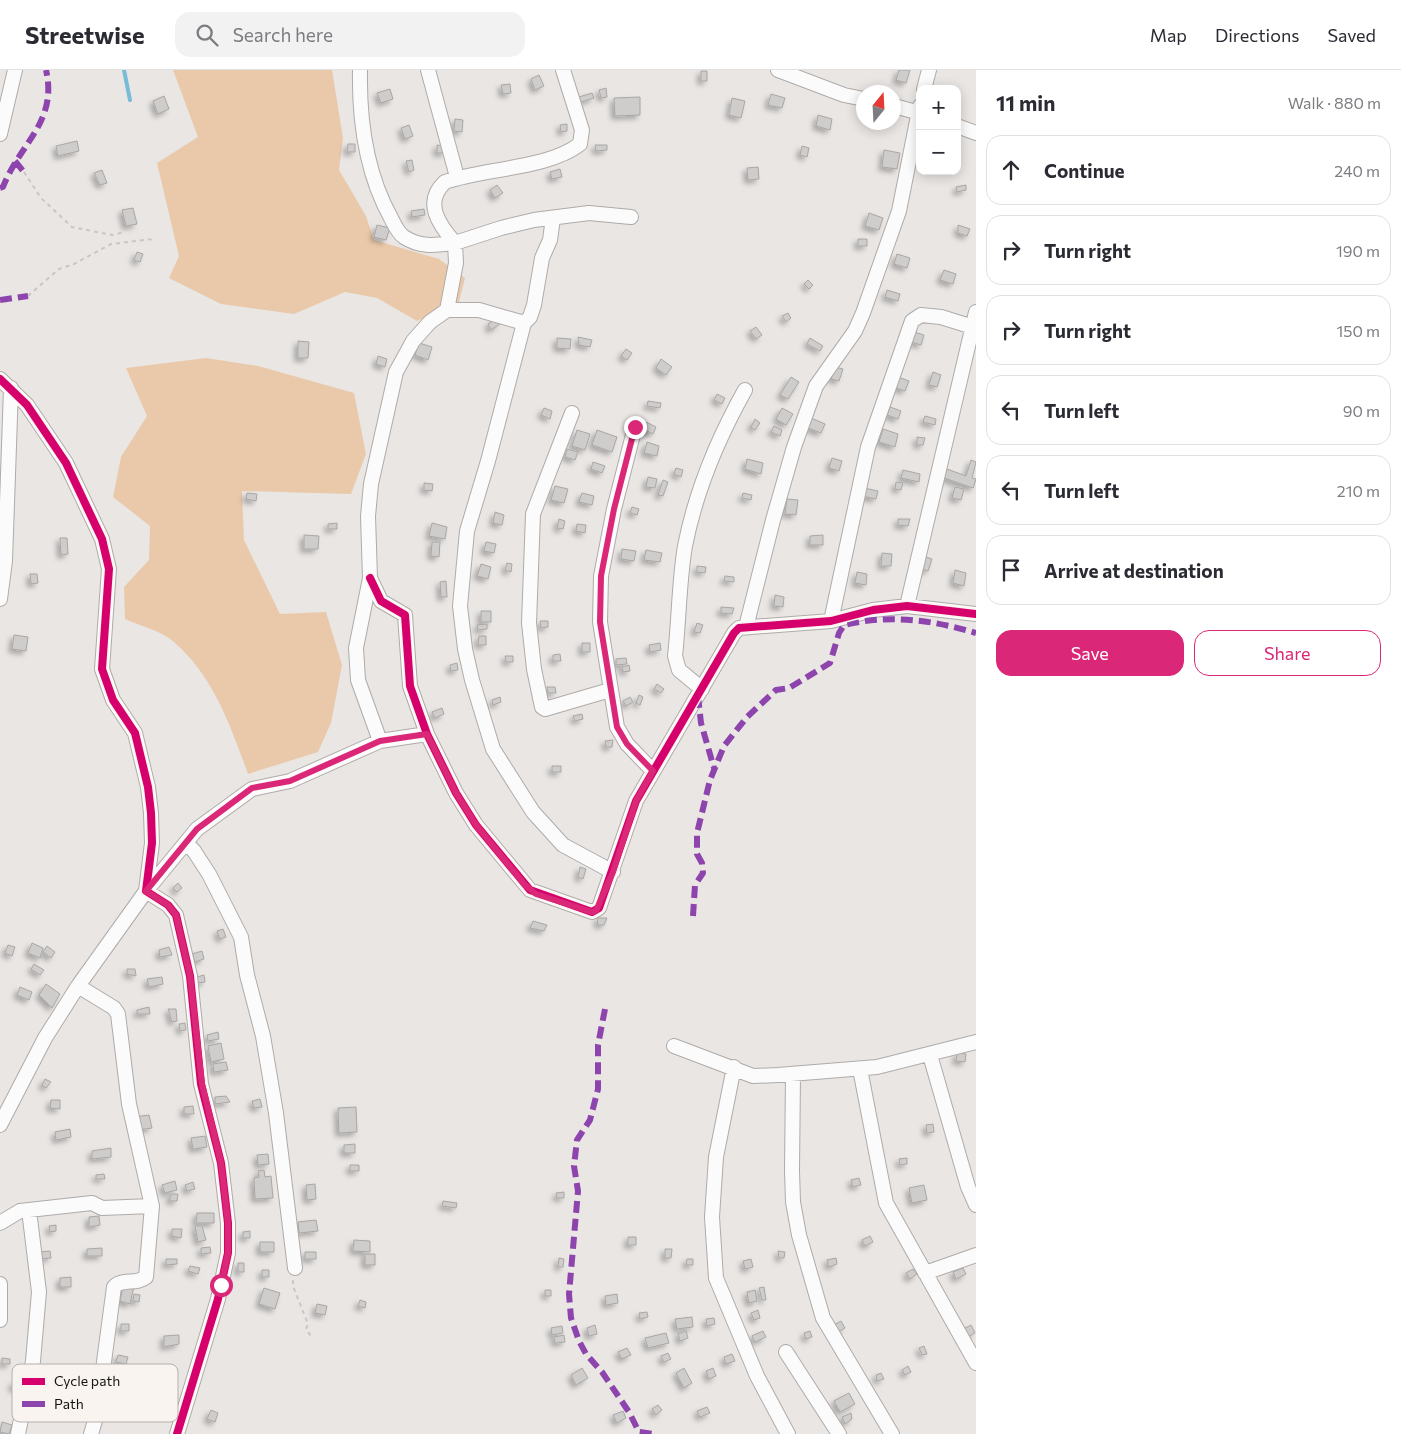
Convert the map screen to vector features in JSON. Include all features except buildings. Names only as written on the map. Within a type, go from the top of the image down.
[{"type":"street","points":[[0,134],[15,70]]},
{"type":"street","points":[[360,70],[359,104],[373,180],[383,204],[402,236],[415,243],[428,246],[456,243],[500,228],[553,218],[589,213],[631,217]]},
{"type":"street","points":[[428,70],[457,177]]},
{"type":"street","points":[[447,310],[456,263],[456,243],[440,226],[434,203],[435,193],[445,182],[457,177],[551,158],[571,151],[580,144],[582,130],[564,70]]},
{"type":"street","points":[[778,70],[844,95],[856,97]]},
{"type":"street","points":[[925,85],[929,70]]},
{"type":"street","points":[[901,107],[916,110]]},
{"type":"street","points":[[746,627],[773,520],[794,448],[816,386],[855,331],[870,296],[899,211],[916,125]]},
{"type":"street","points":[[961,127],[976,133]]},
{"type":"street","points":[[553,218],[550,240],[542,258],[534,305],[530,316],[524,323],[488,461],[467,531],[460,606],[465,649],[493,749],[533,812],[563,845],[613,872]]},
{"type":"street","points":[[380,741],[358,680],[357,643],[370,578],[368,516],[371,484],[396,372],[413,341],[430,322],[447,310],[479,310],[524,323]]},
{"type":"street","points":[[907,606],[976,312]]},
{"type":"street","points":[[831,621],[868,447],[912,321],[921,314],[941,317],[972,327]]},
{"type":"street","points":[[0,600],[5,561],[5,383]]},
{"type":"street","points":[[5,383],[27,405],[66,463],[102,539],[109,569],[102,668],[113,700],[135,733],[148,787],[152,843],[146,891]]},
{"type":"street","points":[[702,689],[679,670],[675,656],[685,548],[705,470],[721,432],[745,390]]},
{"type":"street","points":[[572,413],[534,510],[529,623],[534,669],[542,707],[545,709],[610,690]]},
{"type":"street","points":[[635,427],[614,509],[601,576],[600,622],[617,727],[627,744],[653,771]]},
{"type":"street","points":[[370,578],[381,601],[405,615],[410,686],[427,734],[456,793],[476,825],[530,890],[592,912],[599,908],[636,801],[734,633],[739,628],[831,621],[873,610],[907,606],[976,614]]},
{"type":"street","points":[[0,1125],[45,1038],[78,986],[146,891],[202,825],[252,788],[290,781],[380,741],[427,734]]},
{"type":"street","points":[[186,843],[194,851],[209,874],[241,937],[247,975],[263,1036],[276,1113],[295,1268]]},
{"type":"street","points":[[146,891],[168,905],[176,915],[190,976],[202,1084],[221,1163],[228,1223],[228,1253],[218,1298],[176,1434]]},
{"type":"street","points":[[78,986],[114,1008],[118,1014],[129,1104],[152,1206],[146,1277],[141,1280],[118,1283],[114,1287],[104,1364]]},
{"type":"street","points":[[674,1046],[754,1076],[793,1075],[877,1067],[976,1042]]},
{"type":"street","points":[[930,1055],[968,1187],[976,1205]]},
{"type":"street","points":[[734,1067],[716,1157],[712,1217],[716,1278],[757,1376],[788,1434]]},
{"type":"street","points":[[860,1069],[884,1199],[976,1363]]},
{"type":"street","points":[[793,1075],[793,1202],[799,1235],[823,1318],[892,1434]]},
{"type":"street","points":[[0,1222],[14,1214],[29,1210],[94,1203],[102,1208],[152,1206]]},
{"type":"street","points":[[29,1210],[39,1292],[32,1364]]},
{"type":"street","points":[[926,1274],[976,1255]]},
{"type":"street","points":[[0,1284],[0,1320]]},
{"type":"street","points":[[786,1352],[838,1434]]},
{"type":"street","points":[[91,1434],[95,1422]]},
{"type":"path","points":[[24,172],[41,198],[72,226],[112,235],[125,232]]},
{"type":"path","points":[[28,296],[59,269],[74,264],[111,244],[153,240]]},
{"type":"path","points":[[295,1268],[292,1286],[308,1324],[306,1329],[312,1336]]},
{"type":"shaded area","points":[[173,70],[332,70],[343,138],[339,170],[366,216],[374,240],[439,259],[465,278],[459,302],[417,321],[377,298],[345,292],[294,314],[221,304],[169,278],[179,256],[157,163],[198,137]]},
{"type":"shaded area","points":[[206,358],[258,366],[354,393],[366,454],[351,494],[242,491],[244,540],[280,614],[326,612],[342,665],[331,723],[318,752],[248,774],[227,720],[200,670],[169,638],[125,619],[124,587],[149,560],[150,526],[113,497],[121,457],[147,416],[126,368]]},
{"type":"waterway","points":[[124,70],[130,100]]},
{"type":"marked path","points":[[0,188],[3,187],[10,171],[42,118],[47,104],[46,70]]},
{"type":"marked path","points":[[15,161],[24,172]]},
{"type":"marked path","points":[[0,300],[28,296]]},
{"type":"marked path","points":[[693,916],[695,885],[703,873],[702,863],[697,854],[697,833],[710,780],[724,746],[747,717],[776,690],[789,688],[830,663],[839,633],[844,625],[878,620],[911,620],[976,633]]},
{"type":"marked path","points":[[698,696],[701,723],[714,768]]},
{"type":"marked path","points":[[605,1009],[598,1045],[598,1089],[590,1120],[577,1140],[574,1166],[578,1191],[569,1294],[571,1318],[586,1354],[602,1372],[629,1412],[639,1432],[654,1434]]},
{"type":"cycle path","points":[[0,379],[27,405],[66,463],[102,539],[109,569],[102,669],[113,700],[135,733],[148,787],[152,843],[146,891],[168,905],[176,915],[190,976],[201,1084],[221,1163],[228,1223],[228,1253],[218,1299],[177,1434]]},
{"type":"cycle path","points":[[370,578],[381,601],[405,615],[410,686],[427,734],[456,793],[476,825],[530,890],[592,912],[599,908],[636,801],[734,633],[739,628],[831,621],[873,610],[907,606],[976,614]]},
{"type":"route","points":[[221,1285],[228,1253],[228,1223],[221,1163],[202,1084],[190,976],[176,915],[168,905],[146,891],[197,829],[252,788],[278,785],[290,781],[380,741],[427,734],[456,793],[476,825],[525,885],[536,894],[592,912],[596,911],[599,908],[613,872],[636,801],[653,771],[627,744],[617,727],[608,683],[600,622],[599,598],[601,576],[625,460],[635,427]]}]
